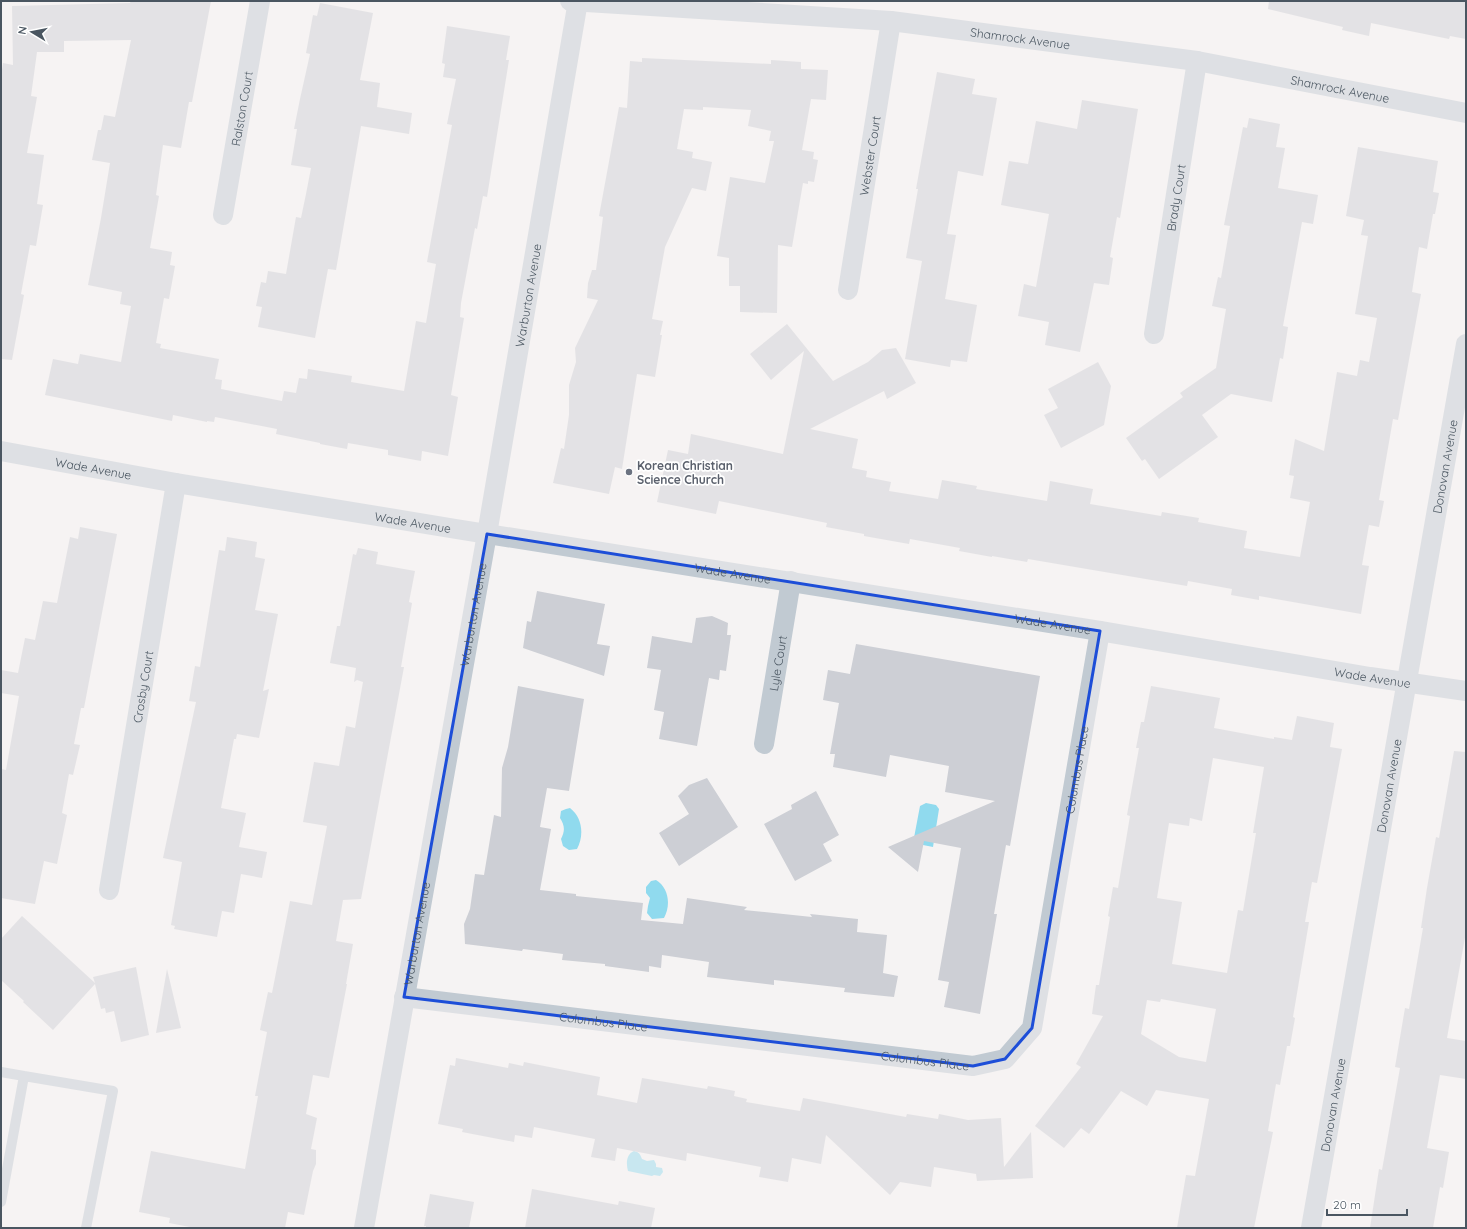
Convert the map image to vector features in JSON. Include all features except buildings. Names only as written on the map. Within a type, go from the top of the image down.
[{"type":"street","name":"Ralston Court","points":[[223,215],[260,1]]},
{"type":"street","name":"Shamrock Avenue","points":[[575,1],[891,21],[1198,61],[1466,113]]},
{"type":"street","name":"Warburton Avenue","points":[[364,1228],[487,534],[575,1]]},
{"type":"street","name":"Webster Court","points":[[848,290],[891,21]]},
{"type":"street","name":"Brady Court","points":[[1154,334],[1198,61]]},
{"type":"street","name":"Donovan Avenue","points":[[1311,1228],[1466,344]]},
{"type":"street","name":"Wade Avenue","points":[[1,452],[176,483],[487,534],[1100,630],[1466,692]]},
{"type":"street","name":"Crosby Court","points":[[109,890],[176,483]]},
{"type":"street","name":"Lyle Court","points":[[764,744],[791,581]]},
{"type":"street","name":"Columbus Place","points":[[404,997],[973,1066],[1005,1059],[1032,1028],[1100,630]]},
{"type":"lane","points":[[1,1072],[113,1091],[86,1228]]},
{"type":"lane","points":[[1,1202],[24,1076]]},
{"type":"highlighted area","points":[[487,534],[1100,631],[1032,1028],[1005,1059],[973,1066],[404,997]]},
{"type":"water","points":[[926,803],[936,805],[939,809],[933,847],[913,843],[920,806]]},
{"type":"water","points":[[570,808],[578,817],[580,822],[581,839],[577,849],[569,850],[563,846],[561,839],[564,828],[560,818],[561,811]]},
{"type":"water","points":[[656,880],[664,887],[668,897],[668,908],[664,918],[652,919],[647,913],[650,898],[646,893],[646,887],[651,881]]},
{"type":"water","points":[[634,1151],[639,1154],[642,1159],[647,1161],[654,1160],[656,1167],[662,1168],[663,1172],[660,1176],[652,1176],[628,1171],[628,1157],[631,1152]]},
{"type":"place","name":"Korean Christian Science Church","points":[[629,472]]}]
